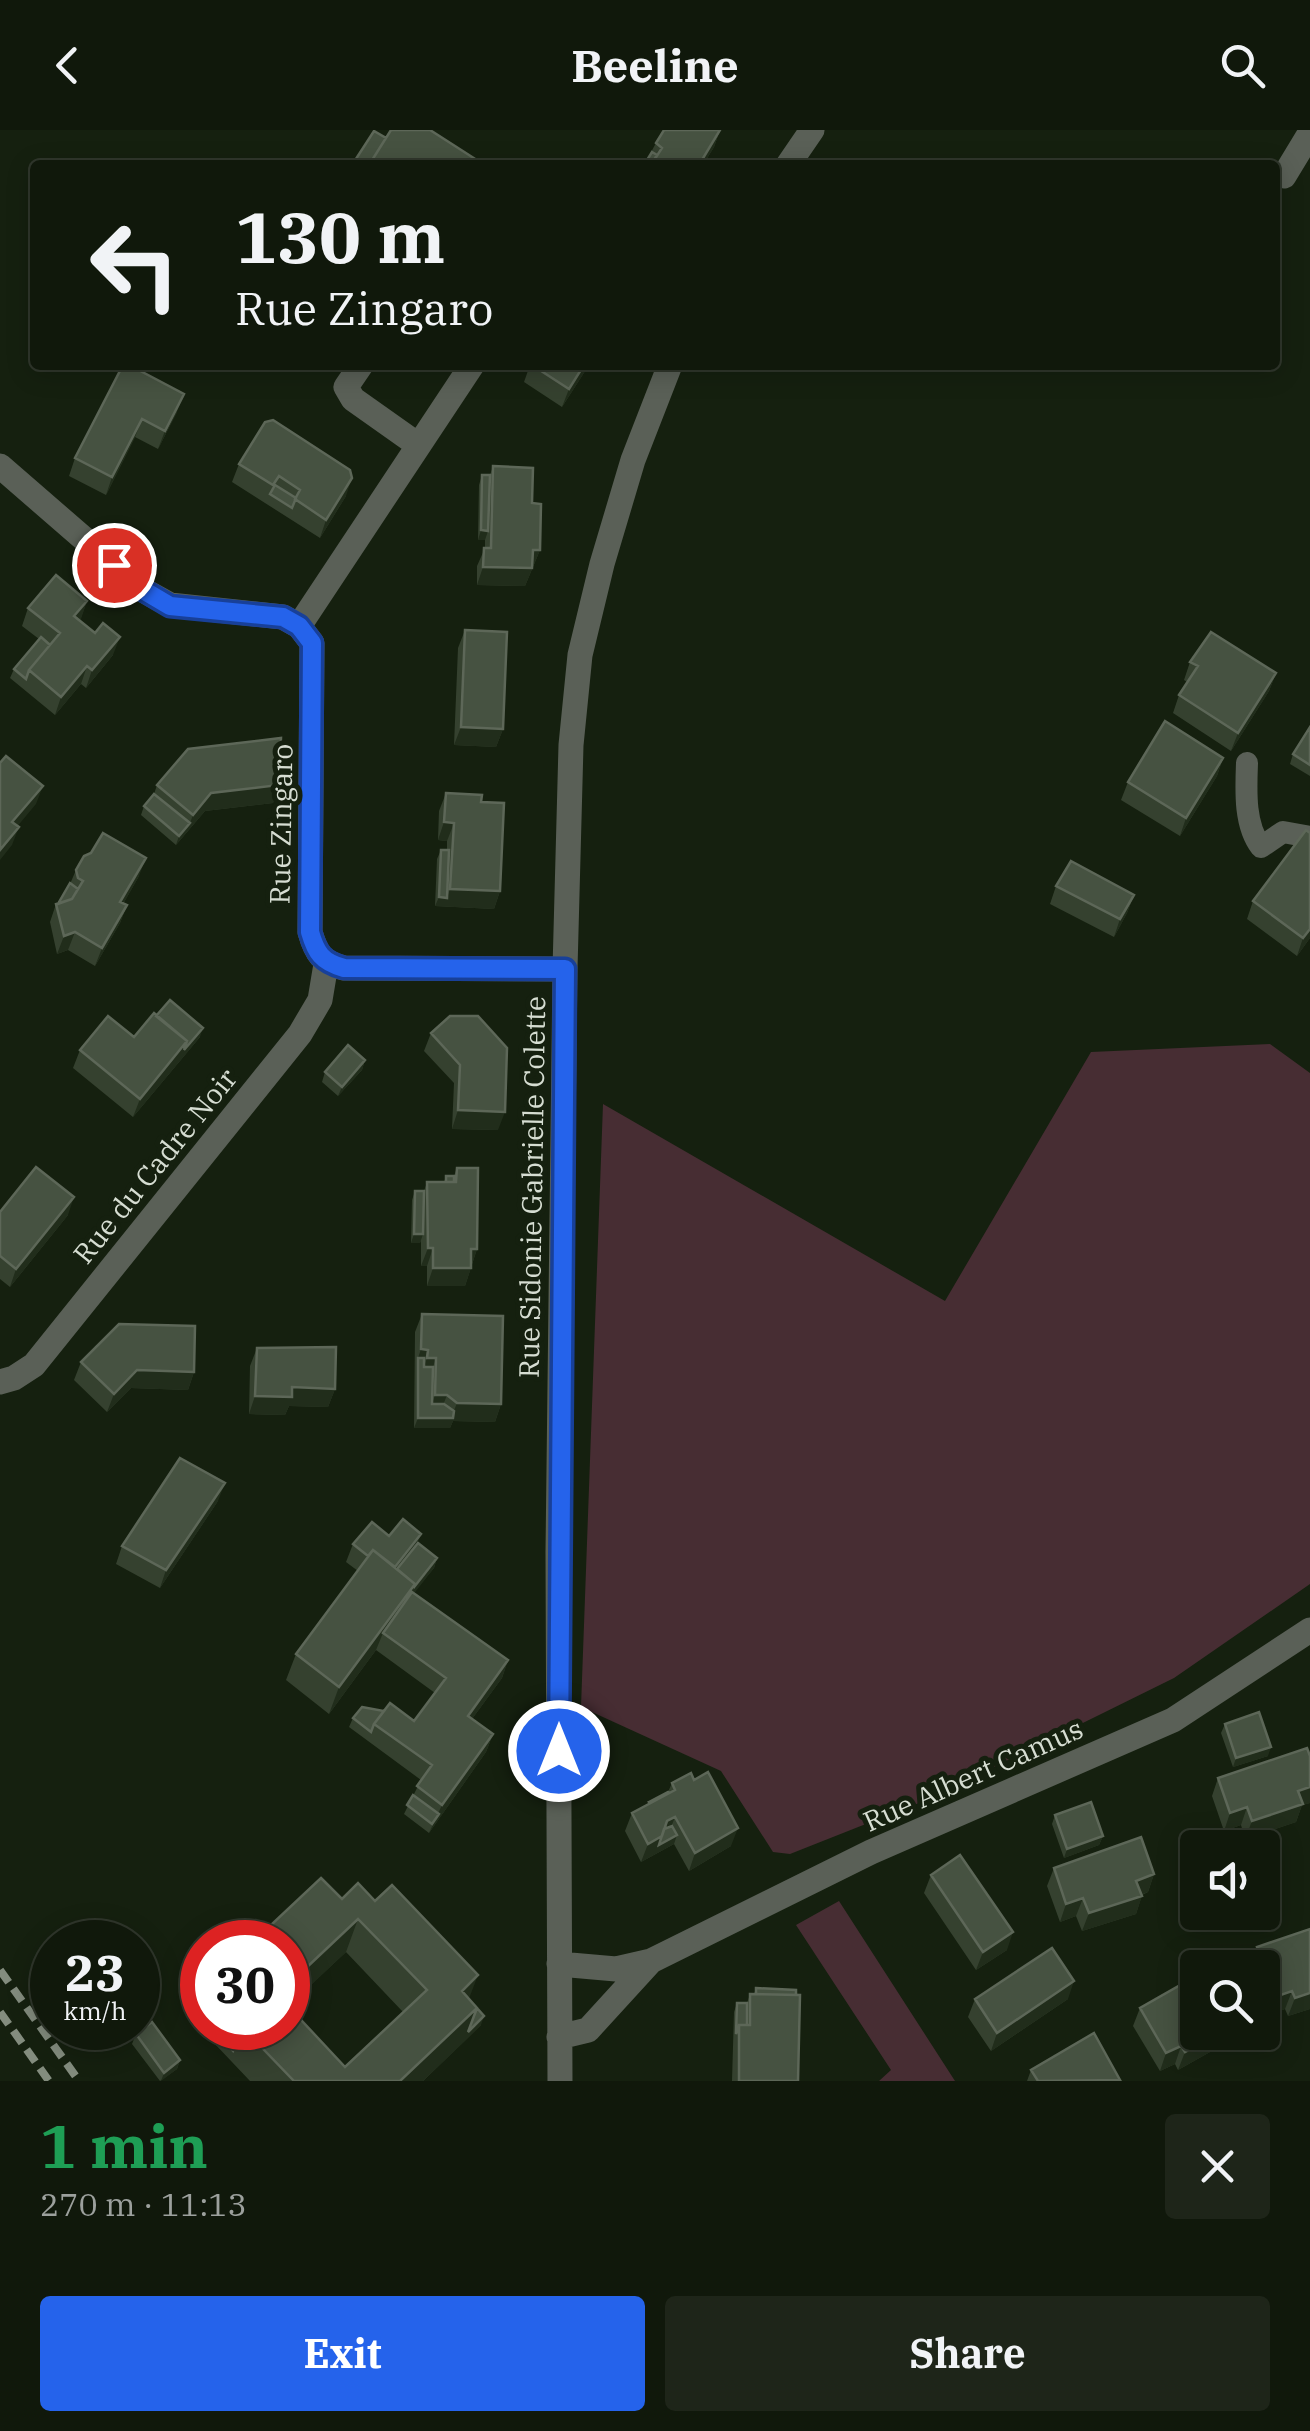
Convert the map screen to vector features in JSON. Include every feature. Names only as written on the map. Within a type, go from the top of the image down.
[{"type":"street","points":[[791,160],[812,130]]},
{"type":"street","points":[[1284,176],[1310,133]]},
{"type":"street","points":[[358,370],[346,387],[353,399],[418,445]]},
{"type":"street","points":[[0,466],[143,590],[170,606],[283,617],[299,626],[469,370]]},
{"type":"street","name":"Rue Sidonie Gabrielle Colette","points":[[559,1964],[558,1552],[571,744],[580,655],[633,460],[668,370]]},
{"type":"street","name":"Rue Zingaro","points":[[299,626],[312,643],[310,932],[315,950],[326,964]]},
{"type":"street","points":[[326,964],[344,968],[565,969]]},
{"type":"street","name":"Rue du Cadre Noir","points":[[0,1382],[34,1365],[300,1034],[320,1000],[326,964]]},
{"type":"street","name":"Rue Albert Camus","points":[[559,1964],[616,1968],[652,1962],[871,1852],[1173,1720],[1310,1630]]},
{"type":"street","name":"Rue Albert Camus","points":[[559,2037],[588,2030],[652,1962]]},
{"type":"street","points":[[559,1964],[560,2081]]},
{"type":"lane","points":[[1247,763],[1252,836],[1261,846],[1282,832],[1310,837]]},
{"type":"shaded area","points":[[1270,1044],[1310,1073],[1310,1584],[1174,1678],[929,1799],[790,1854],[773,1852],[721,1771],[581,1707],[603,1104],[945,1301],[1091,1052]]},
{"type":"shaded area","points":[[839,1901],[955,2081],[879,2081],[891,2070],[796,1925]]},
{"type":"building","points":[[391,130],[430,130],[477,160],[372,160]]},
{"type":"building","points":[[664,130],[720,130],[702,160],[654,160],[662,148],[656,143]]},
{"type":"building","points":[[374,131],[386,138],[372,160],[355,160]]},
{"type":"building","points":[[120,370],[138,370],[184,394],[165,431],[142,419],[112,477],[75,458]]},
{"type":"building","points":[[540,370],[581,370],[569,389]]},
{"type":"building","points":[[273,420],[350,470],[352,478],[326,520],[295,499],[300,490],[279,476],[273,485],[239,464],[265,422]]},
{"type":"building","points":[[493,466],[533,468],[532,503],[541,504],[540,550],[533,550],[532,568],[483,567],[484,548],[491,548]]},
{"type":"building","points":[[482,475],[490,475],[488,531],[481,530]]},
{"type":"building","points":[[275,485],[296,498],[292,508],[270,494]]},
{"type":"building","points":[[56,575],[87,601],[74,616],[95,633],[103,623],[120,637],[92,670],[87,666],[61,697],[29,670],[60,633],[28,608]]},
{"type":"building","points":[[465,630],[507,632],[503,729],[461,727]]},
{"type":"building","points":[[1211,632],[1276,673],[1238,733],[1179,695],[1198,666],[1190,662]]},
{"type":"building","points":[[41,637],[50,645],[26,679],[14,669]]},
{"type":"building","points":[[1165,721],[1223,758],[1186,818],[1128,782]]},
{"type":"building","points":[[1310,727],[1310,765],[1293,754]]},
{"type":"building","points":[[281,738],[279,785],[211,793],[193,815],[157,785],[188,749]]},
{"type":"building","points":[[6,756],[43,786],[12,822],[19,827],[0,850],[0,763]]},
{"type":"building","points":[[446,793],[482,795],[481,802],[504,803],[500,891],[450,889],[454,823],[444,822]]},
{"type":"building","points":[[154,794],[190,823],[179,836],[144,806]]},
{"type":"building","points":[[1306,830],[1310,833],[1310,929],[1303,938],[1253,901]]},
{"type":"building","points":[[103,833],[146,858],[120,902],[127,905],[102,948],[75,932],[64,936],[56,904],[72,899],[83,881],[76,870]]},
{"type":"building","points":[[441,850],[449,850],[447,898],[439,897]]},
{"type":"building","points":[[1071,861],[1134,895],[1120,919],[1056,886]]},
{"type":"building","points":[[70,883],[78,889],[72,899],[58,904]]},
{"type":"building","points":[[170,1000],[203,1028],[184,1050],[187,1041],[156,1016]]},
{"type":"building","points":[[154,1013],[187,1041],[140,1099],[80,1050],[108,1016],[134,1037]]},
{"type":"building","points":[[450,1016],[478,1016],[507,1048],[505,1112],[458,1110],[460,1065],[431,1033]]},
{"type":"building","points":[[348,1045],[365,1060],[342,1087],[325,1072]]},
{"type":"building","points":[[36,1167],[74,1197],[16,1269],[0,1256],[0,1212]]},
{"type":"building","points":[[457,1168],[478,1168],[477,1249],[471,1249],[471,1268],[433,1268],[433,1248],[428,1248],[427,1182],[456,1182]]},
{"type":"building","points":[[415,1191],[424,1191],[423,1234],[414,1234]]},
{"type":"building","points":[[422,1314],[503,1316],[501,1404],[457,1403],[447,1395],[435,1395],[436,1358],[427,1358],[428,1350],[421,1349]]},
{"type":"building","points":[[119,1324],[195,1326],[194,1372],[137,1370],[114,1394],[81,1362]]},
{"type":"building","points":[[336,1347],[335,1389],[292,1387],[292,1397],[255,1396],[257,1348]]},
{"type":"building","points":[[418,1358],[424,1358],[424,1367],[433,1367],[432,1404],[444,1404],[454,1411],[453,1418],[418,1418]]},
{"type":"building","points":[[180,1458],[225,1483],[166,1570],[122,1546]]},
{"type":"building","points":[[403,1519],[421,1534],[395,1567],[373,1550],[368,1556],[353,1544],[372,1522],[389,1536]]},
{"type":"building","points":[[418,1543],[437,1558],[415,1586],[397,1569]]},
{"type":"building","points":[[373,1550],[415,1584],[339,1687],[296,1654]]},
{"type":"building","points":[[412,1592],[508,1660],[468,1716],[493,1734],[442,1805],[417,1786],[432,1765],[374,1724],[390,1703],[414,1721],[446,1678],[383,1633]]},
{"type":"building","points":[[362,1707],[384,1711],[371,1732],[353,1718]]},
{"type":"building","points":[[1259,1712],[1271,1747],[1236,1758],[1225,1724]]},
{"type":"building","points":[[1307,1748],[1310,1787],[1298,1791],[1303,1804],[1252,1821],[1247,1807],[1230,1813],[1218,1778]]},
{"type":"building","points":[[708,1772],[738,1828],[695,1853],[675,1817],[667,1821],[662,1836],[648,1844],[632,1813],[675,1790],[672,1783],[691,1773],[694,1780]]},
{"type":"building","points":[[413,1795],[439,1814],[432,1824],[407,1805]]},
{"type":"building","points":[[1091,1802],[1103,1836],[1067,1849],[1055,1815]]},
{"type":"building","points":[[672,1826],[677,1835],[659,1845],[664,1829]]},
{"type":"building","points":[[1141,1837],[1154,1874],[1136,1881],[1142,1896],[1089,1913],[1083,1898],[1066,1904],[1054,1868]]},
{"type":"building","points":[[960,1855],[1013,1932],[983,1952],[931,1875]]},
{"type":"building","points":[[321,1878],[342,1899],[358,1883],[375,1901],[392,1885],[478,1975],[462,1991],[477,2008],[400,2081],[294,2081],[264,2050],[310,2050],[310,2030],[345,2067],[427,1990],[358,1919],[310,1964],[310,1920],[276,1920]]},
{"type":"building","points":[[1310,1929],[1310,1993],[1295,1998],[1292,1991],[1280,1995],[1280,1950],[1257,1947]]},
{"type":"building","points":[[1052,1948],[1074,1981],[997,2033],[975,1999]]},
{"type":"building","points":[[1180,1985],[1180,2046],[1166,2053],[1140,2008]]},
{"type":"building","points":[[756,1988],[796,1990],[796,1995],[756,1994]]},
{"type":"building","points":[[750,1994],[800,1995],[798,2081],[739,2081],[739,2025],[750,2025]]},
{"type":"building","points":[[737,2003],[747,2003],[747,2025],[739,2025],[736,2034]]},
{"type":"building","points":[[477,2008],[484,2016],[468,2032]]},
{"type":"building","points":[[160,2033],[180,2060],[164,2073],[147,2050],[160,2050]]},
{"type":"building","points":[[1094,2033],[1120,2080],[1038,2081],[1031,2070]]},
{"type":"railway","points":[[0,1970],[79,2081]]},
{"type":"railway","points":[[0,2012],[49,2081]]},
{"type":"route","points":[[114,565],[143,590],[170,606],[283,617],[299,626],[312,643],[310,932],[315,950],[326,964],[344,968],[565,969],[559,1751]]}]
